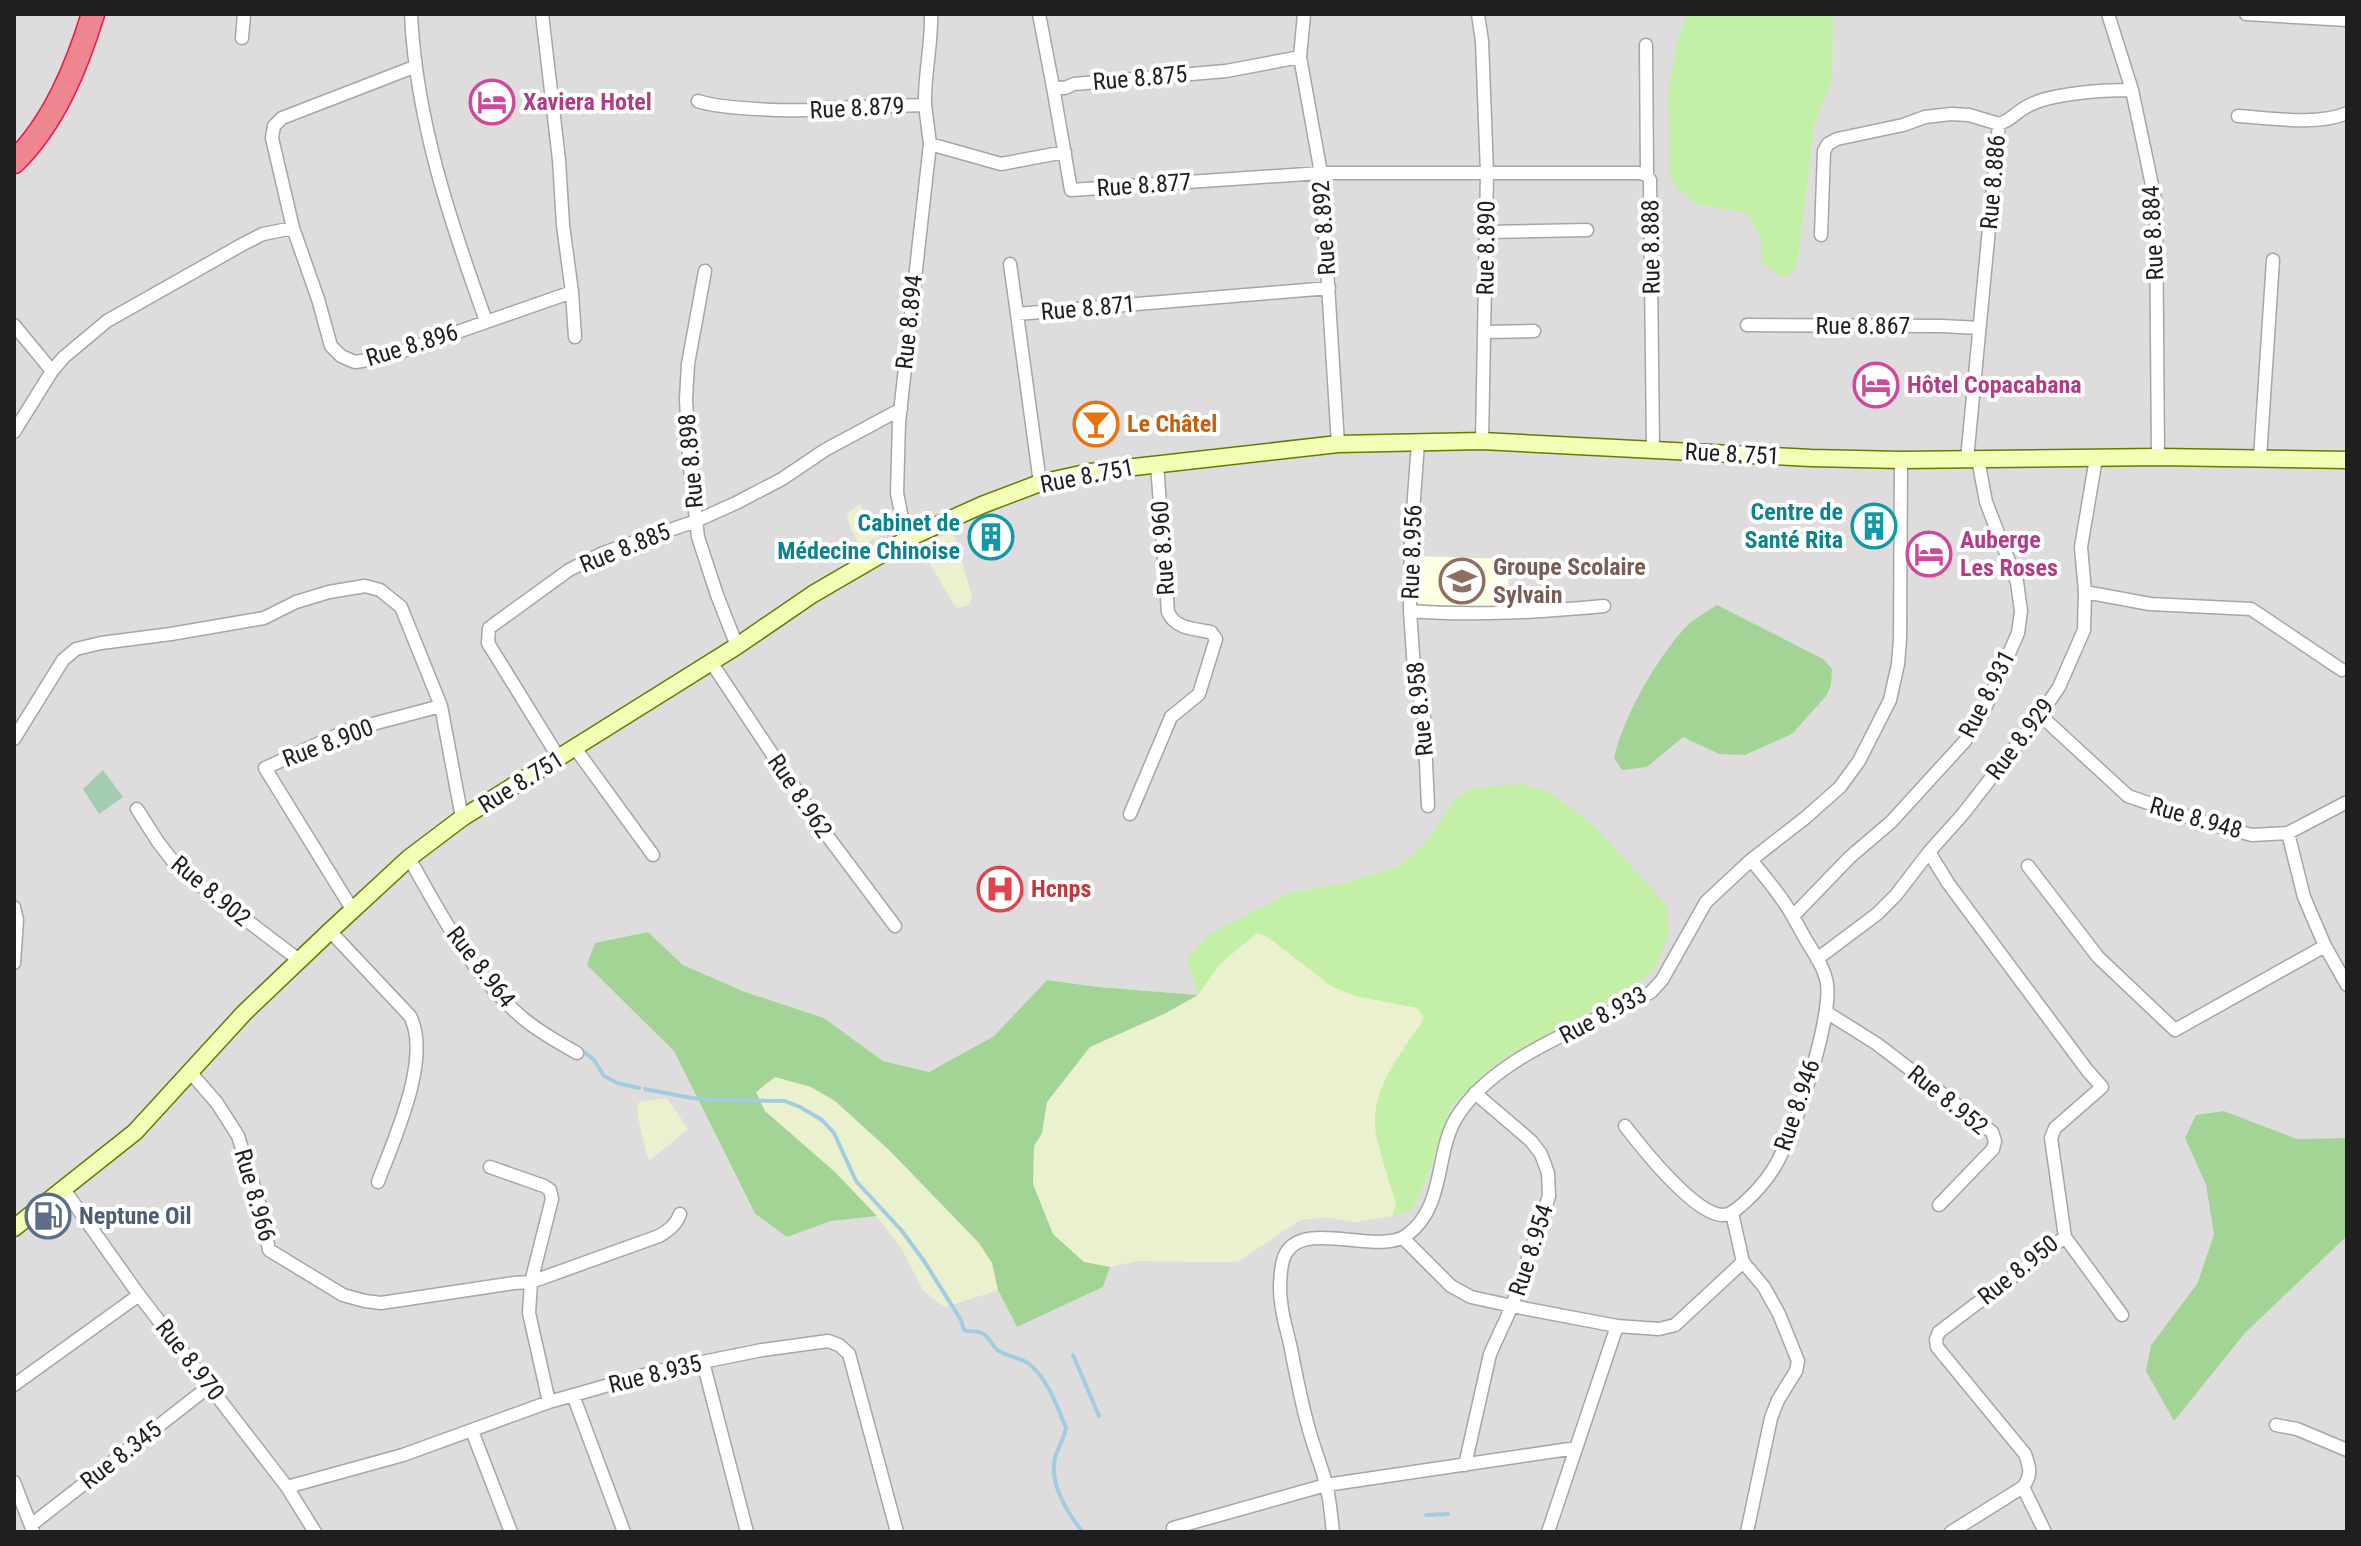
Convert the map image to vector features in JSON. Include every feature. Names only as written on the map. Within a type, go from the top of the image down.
[{"type":"highway","points":[[14,162],[42,127],[65,86],[93,14]]},
{"type":"main road","name":"Rue 8.751","points":[[14,1228],[135,1132],[244,1013],[352,909],[409,858],[462,818],[737,646],[813,594],[911,537],[1040,483],[1090,472],[1338,444],[1482,441],[1901,460],[2158,457],[2347,460]]},
{"type":"street","points":[[242,38],[244,14]]},
{"type":"street","points":[[411,14],[414,67],[438,177],[486,321]]},
{"type":"street","points":[[542,14],[575,337]]},
{"type":"street","name":"Rue 8.879","points":[[698,101],[811,112],[827,108],[925,105],[932,37],[931,14]]},
{"type":"street","points":[[1039,14],[1053,87]]},
{"type":"street","name":"Rue 8.892","points":[[1304,14],[1300,57],[1321,173],[1338,444]]},
{"type":"street","points":[[1478,14],[1482,41],[1487,173],[1647,175]]},
{"type":"street","name":"Rue 8.884","points":[[2108,14],[2132,90],[2156,204],[2158,457]]},
{"type":"street","points":[[2246,14],[2347,20]]},
{"type":"street","name":"Rue 8.888","points":[[1646,45],[1653,449]]},
{"type":"street","name":"Rue 8.875","points":[[1053,87],[1226,71],[1300,57]]},
{"type":"street","points":[[14,432],[52,371],[107,321],[263,234],[293,228],[272,138],[274,126],[282,118],[414,67]]},
{"type":"street","name":"Rue 8.877","points":[[1053,87],[1071,190],[1321,173]]},
{"type":"street","points":[[1999,124],[2010,121],[2025,107],[2043,100],[2083,93],[2132,90]]},
{"type":"street","name":"Rue 8.894","points":[[911,537],[903,523],[897,493],[913,278],[930,144],[925,105]]},
{"type":"street","points":[[2238,116],[2312,119],[2347,113]]},
{"type":"street","name":"Rue 8.886","points":[[1821,235],[1824,151],[1828,144],[1837,139],[1903,125],[1925,117],[1969,115],[1999,124],[1979,328],[1972,459]]},
{"type":"street","points":[[930,144],[1001,164],[1065,152]]},
{"type":"street","name":"Rue 8.890","points":[[1321,173],[1487,173],[1482,441]]},
{"type":"street","name":"Rue 8.896","points":[[293,228],[331,346],[341,356],[355,362],[381,358],[572,292]]},
{"type":"street","points":[[1487,232],[1587,230]]},
{"type":"street","points":[[2260,458],[2273,260]]},
{"type":"street","points":[[1010,264],[1017,314]]},
{"type":"street","name":"Rue 8.898","points":[[705,271],[688,364],[689,459],[698,537],[737,646]]},
{"type":"street","name":"Rue 8.871","points":[[1040,483],[1017,314],[1329,288]]},
{"type":"street","points":[[14,325],[52,371]]},
{"type":"street","name":"Rue 8.867","points":[[1747,325],[1979,328]]},
{"type":"street","points":[[1484,332],[1534,331]]},
{"type":"street","name":"Rue 8.885","points":[[559,758],[488,643],[489,628],[569,570],[603,553],[696,521],[782,479],[825,450],[901,409]]},
{"type":"street","name":"Rue 8.956","points":[[1418,443],[1411,539],[1410,611],[1459,615],[1533,613],[1604,606]]},
{"type":"street","name":"Rue 8.929","points":[[1817,959],[1877,914],[1896,895],[1963,814],[2059,687],[2084,630],[2081,547],[2096,458]]},
{"type":"street","name":"Rue 8.931","points":[[1793,916],[1850,857],[1900,812],[1965,741],[1982,715],[2018,633],[2021,611],[2017,582],[1972,459]]},
{"type":"street","name":"Rue 8.933","points":[[1403,1238],[1415,1228],[1426,1211],[1439,1182],[1454,1121],[1475,1093],[1521,1058],[1651,992],[1662,980],[1706,902],[1751,860],[1840,787],[1859,761],[1890,700],[1898,664],[1901,460]]},
{"type":"street","name":"Rue 8.960","points":[[1130,814],[1171,717],[1199,694],[1216,639],[1211,632],[1177,625],[1168,612],[1157,464]]},
{"type":"street","points":[[14,739],[63,660],[76,649],[264,618],[318,595],[365,586],[380,590],[401,607],[441,706],[462,818]]},
{"type":"street","points":[[2085,592],[2150,604],[2251,609],[2342,670]]},
{"type":"street","name":"Rue 8.958","points":[[1410,611],[1414,669],[1424,718],[1428,806]]},
{"type":"street","name":"Rue 8.962","points":[[711,662],[820,826],[895,926]]},
{"type":"street","name":"Rue 8.900","points":[[352,909],[265,768],[346,731],[441,706]]},
{"type":"street","name":"Rue 8.948","points":[[2040,715],[2136,800],[2252,835],[2288,833]]},
{"type":"street","points":[[575,748],[653,855]]},
{"type":"street","points":[[2347,802],[2288,833],[2304,897],[2325,946],[2347,985]]},
{"type":"street","name":"Rue 8.902","points":[[137,809],[179,869],[299,960]]},
{"type":"street","name":"Rue 8.950","points":[[1929,852],[1948,883],[2102,1087],[2055,1128],[2051,1138],[2065,1237],[1939,1332],[1936,1339],[1937,1347],[2025,1454],[2030,1478],[2023,1487]]},
{"type":"street","name":"Rue 8.964","points":[[409,858],[459,946],[482,976],[523,1018],[577,1053]]},
{"type":"street","name":"Rue 8.946","points":[[1732,1213],[1757,1191],[1784,1149],[1806,1089],[1826,1012],[1827,980],[1817,959],[1782,898],[1751,860]]},
{"type":"street","points":[[2028,866],[2098,957],[2175,1030],[2325,946]]},
{"type":"street","points":[[14,907],[17,920],[14,963]]},
{"type":"street","points":[[330,931],[415,1025],[413,1085],[378,1182]]},
{"type":"street","name":"Rue 8.952","points":[[1826,1012],[1877,1044],[1992,1132],[1995,1141],[1993,1149],[1939,1205]]},
{"type":"street","name":"Rue 8.966","points":[[190,1072],[217,1103],[238,1136],[262,1212],[266,1243],[273,1254],[343,1295],[381,1303],[531,1282],[659,1236],[678,1221],[680,1214]]},
{"type":"street","name":"Rue 8.954","points":[[1475,1093],[1531,1141],[1541,1154],[1548,1173],[1549,1196],[1512,1306],[1617,1326],[1659,1329],[1675,1325],[1686,1317],[1743,1262]]},
{"type":"street","points":[[1625,1126],[1646,1154],[1689,1198],[1714,1213],[1732,1213],[1743,1262],[1764,1287],[1798,1361],[1796,1371],[1771,1418],[1747,1532]]},
{"type":"street","points":[[490,1167],[550,1190],[552,1199],[531,1282],[529,1313],[549,1402]]},
{"type":"street","name":"Rue 8.970","points":[[63,1188],[139,1295],[287,1487],[315,1532]]},
{"type":"street","points":[[1333,1532],[1326,1485],[1308,1427],[1280,1300],[1286,1253],[1296,1244],[1316,1237],[1380,1242],[1403,1238],[1451,1286],[1471,1297],[1512,1306],[1490,1354],[1465,1465]]},
{"type":"street","points":[[2065,1237],[2122,1315]]},
{"type":"street","points":[[14,1385],[139,1295]]},
{"type":"street","points":[[1548,1532],[1617,1326]]},
{"type":"street","name":"Rue 8.935","points":[[287,1487],[403,1455],[549,1402],[658,1371],[762,1350],[828,1341],[849,1354],[897,1532]]},
{"type":"street","points":[[703,1362],[747,1532]]},
{"type":"street","name":"Rue 8.345","points":[[32,1528],[211,1385]]},
{"type":"street","points":[[573,1395],[624,1532]]},
{"type":"street","points":[[2276,1425],[2297,1429],[2347,1450]]},
{"type":"street","points":[[472,1431],[511,1532]]},
{"type":"street","points":[[1173,1528],[1326,1485],[1576,1448]]},
{"type":"street","points":[[14,1482],[32,1528]]},
{"type":"street","points":[[1951,1532],[2023,1487],[2045,1532]]},
{"type":"shaded area","points":[[14,14],[1688,14],[1678,38],[1695,204],[1747,213],[1761,237],[1761,263],[1798,258],[1814,126],[1832,80],[1833,20],[1829,14],[2347,14],[2347,1138],[2297,1139],[2224,1111],[2185,1138],[2206,1185],[2214,1235],[2197,1284],[2151,1345],[2174,1420],[2245,1333],[2347,1236],[2347,1532],[14,1532]],"holes":[[[1651,673],[1719,754],[1683,737],[1614,758],[1617,745]],[[1453,801],[1669,935],[1654,968],[1622,996],[1495,1063],[1451,1107],[1426,1181],[1411,1211],[1354,1222],[1327,1217],[1300,1220],[1237,1262],[1137,1261],[1110,1267],[1103,1287],[1017,1327],[998,1290],[945,1307],[923,1290],[902,1249],[877,1216],[831,1221],[787,1237],[755,1215],[674,1051],[648,932],[683,965],[745,992],[824,1018],[883,1061],[929,1072],[994,1036],[1047,980],[1198,995],[1187,959],[1289,893],[1340,884],[1400,866],[1428,840]]]},
{"type":"shaded area","points":[[860,504],[869,523],[885,518],[894,531],[860,545],[847,516]]},
{"type":"shaded area","points":[[948,533],[954,536],[972,596],[969,605],[956,608],[920,547]]},
{"type":"shaded area","name":"Groupe Scolaire Sylvain","points":[[1415,556],[1509,559],[1508,608],[1418,604]]},
{"type":"shaded area","points":[[103,770],[123,797],[99,814],[83,789]]},
{"type":"shaded area","points":[[1256,933],[1269,938],[1355,996],[1417,1008],[1424,1017],[1388,1074],[1375,1127],[1396,1205],[1392,1216],[1354,1222],[1327,1217],[1300,1220],[1237,1262],[1137,1261],[1110,1267],[1084,1262],[1053,1234],[1033,1184],[1034,1146],[1042,1133],[1047,1102],[1090,1047],[1198,995],[1220,964]]},
{"type":"shaded area","points":[[775,1077],[811,1087],[835,1101],[890,1151],[979,1243],[992,1263],[998,1290],[945,1307],[923,1290],[902,1249],[877,1216],[835,1172],[765,1111],[755,1092]]},
{"type":"shaded area","points":[[667,1098],[688,1129],[649,1161],[637,1111],[639,1102]]},
{"type":"green space","points":[[1688,14],[1829,14],[1833,20],[1832,80],[1814,126],[1798,258],[1794,271],[1784,278],[1761,263],[1761,237],[1747,213],[1695,204],[1676,187],[1670,174],[1668,91],[1678,38]]},
{"type":"green space","points":[[1717,605],[1823,659],[1832,669],[1831,685],[1826,696],[1792,734],[1745,755],[1719,754],[1683,737],[1647,767],[1622,770],[1614,758],[1625,724],[1644,686],[1679,634]]},
{"type":"green space","points":[[1522,784],[1551,793],[1597,829],[1667,906],[1669,935],[1655,968],[1622,996],[1496,1063],[1451,1107],[1426,1181],[1411,1211],[1392,1216],[1396,1205],[1378,1143],[1376,1110],[1391,1068],[1424,1018],[1417,1008],[1355,996],[1331,986],[1269,938],[1257,933],[1220,964],[1198,995],[1187,959],[1208,935],[1289,893],[1340,884],[1400,866],[1428,840],[1453,801],[1471,788]]},
{"type":"green space","points":[[648,932],[683,965],[745,992],[824,1018],[883,1061],[929,1072],[994,1036],[1047,980],[1198,995],[1090,1047],[1047,1102],[1042,1133],[1034,1146],[1033,1184],[1053,1234],[1084,1262],[1110,1267],[1103,1287],[1017,1327],[998,1290],[992,1263],[979,1243],[890,1151],[835,1101],[811,1087],[775,1077],[756,1092],[765,1111],[835,1172],[877,1216],[831,1221],[787,1237],[755,1214],[674,1051],[587,965],[595,943]]},
{"type":"green space","points":[[2224,1111],[2297,1139],[2347,1138],[2347,1236],[2245,1333],[2174,1421],[2146,1371],[2151,1345],[2197,1284],[2214,1235],[2206,1185],[2185,1138],[2196,1115]]},
{"type":"waterway","points":[[527,1014],[549,1030]]},
{"type":"waterway","points":[[583,1051],[594,1060],[604,1076],[617,1083],[639,1088]]},
{"type":"waterway","points":[[645,1089],[692,1098],[785,1101],[822,1120],[834,1133],[856,1181],[902,1231],[924,1261],[961,1320],[964,1330],[982,1333],[999,1351],[1028,1363],[1046,1385],[1066,1428],[1055,1458],[1057,1487],[1083,1532]]},
{"type":"waterway","points":[[1073,1355],[1099,1416]]},
{"type":"waterway","points":[[1426,1515],[1448,1514]]},
{"type":"place","name":"Xaviera Hotel","points":[[492,102]]},
{"type":"place","name":"Hôtel Copacabana","points":[[1876,385]]},
{"type":"place","name":"Le Châtel","points":[[1096,424]]},
{"type":"place","name":"Centre de Santé Rita","points":[[1874,526]]},
{"type":"place","name":"Cabinet de Médecine Chinoise","points":[[991,537]]},
{"type":"place","name":"Auberge Les Roses","points":[[1929,554]]},
{"type":"place","name":"Groupe Scolaire Sylvain","points":[[1462,581]]},
{"type":"place","name":"Hcnps","points":[[1000,889]]},
{"type":"place","name":"Neptune Oil","points":[[48,1216]]}]
